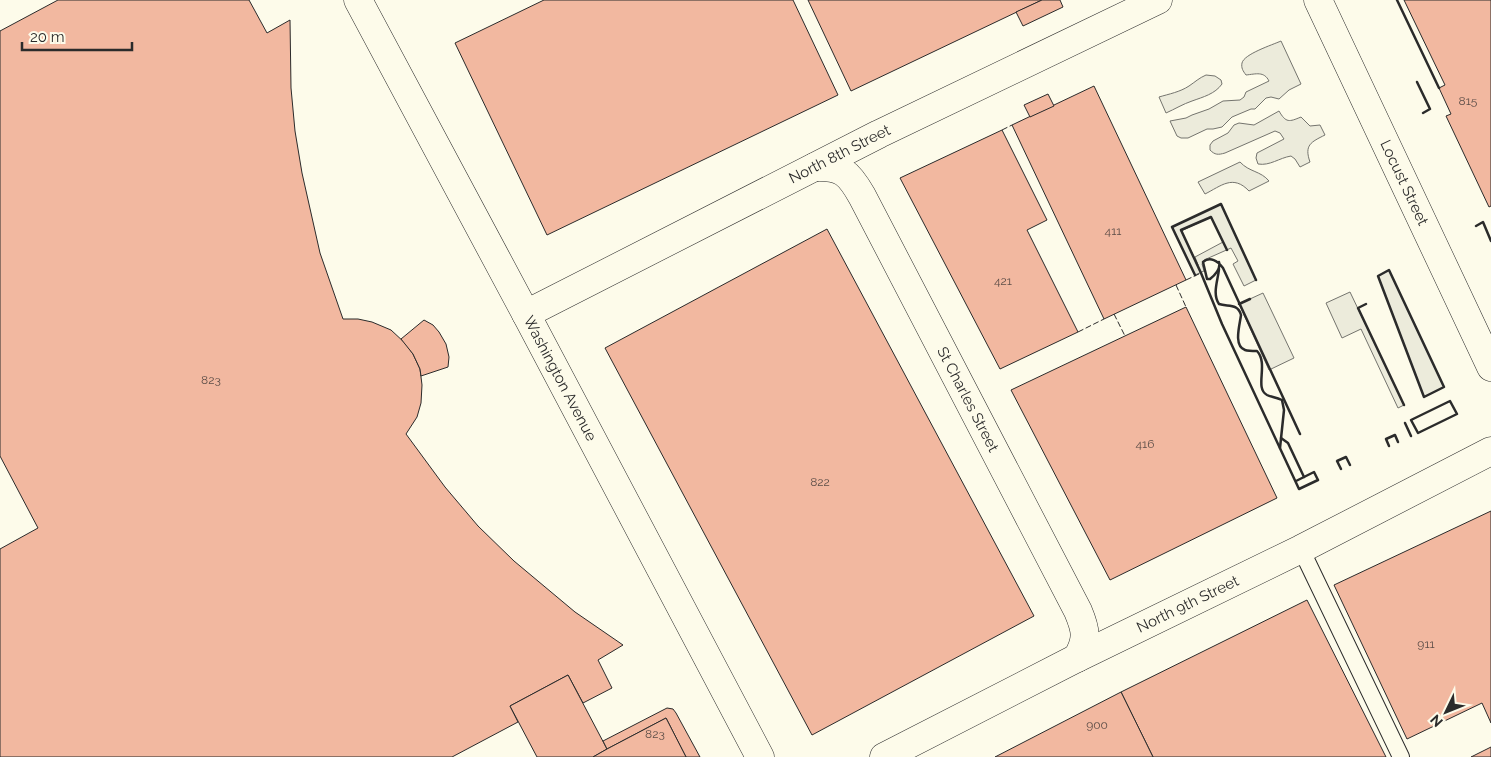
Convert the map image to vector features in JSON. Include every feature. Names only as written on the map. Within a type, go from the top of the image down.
[{"type":"street","name":"Washington Avenue","points":[[358,0],[760,757]]},
{"type":"street","name":"North 8th Street","points":[[526,314],[879,134],[1158,0]]},
{"type":"street","name":"Locust Street","points":[[1318,0],[1491,367]]},
{"type":"street","name":"St Charles Street","points":[[815,167],[838,169],[848,174],[862,196],[1078,611],[1086,635],[1084,646],[1077,658]]},
{"type":"street","name":"North 9th Street","points":[[884,757],[1077,658],[1301,548],[1491,451]]},
{"type":"lane","points":[[1301,548],[1400,757]]},
{"type":"shaded area","points":[[1281,41],[1301,84],[1289,90],[1279,99],[1266,98],[1255,109],[1232,117],[1222,127],[1207,129],[1188,138],[1177,136],[1170,121],[1186,118],[1223,101],[1240,100],[1246,92],[1269,81],[1262,74],[1246,75],[1242,69],[1242,63],[1253,53]]},
{"type":"shaded area","points":[[1206,75],[1215,76],[1221,80],[1222,84],[1208,95],[1166,113],[1159,97],[1182,90]]},
{"type":"shaded area","points":[[1279,111],[1288,120],[1301,117],[1310,126],[1320,125],[1325,135],[1313,142],[1308,148],[1310,162],[1300,167],[1291,156],[1267,164],[1258,164],[1257,153],[1284,139],[1280,133],[1275,131],[1225,153],[1217,154],[1210,150],[1210,145],[1213,141],[1228,133],[1234,125],[1239,123],[1254,125]]},
{"type":"shaded area","points":[[1240,162],[1269,181],[1249,191],[1238,183],[1227,183],[1205,194],[1198,182]]},
{"type":"shaded area","points":[[1221,204],[1256,280],[1244,286],[1233,264],[1238,261],[1231,248],[1204,260],[1202,264],[1204,271],[1195,275],[1172,227]],"holes":[[[1211,217],[1223,242],[1195,257],[1198,265],[1181,231]]]},
{"type":"shaded area","points":[[1389,270],[1444,387],[1424,397],[1378,276]]},
{"type":"shaded area","points":[[1350,292],[1404,405],[1398,408],[1361,329],[1342,338],[1326,303]]},
{"type":"shaded area","points":[[1263,293],[1294,358],[1269,370],[1239,304]]},
{"type":"building","points":[[58,0],[249,0],[267,33],[290,20],[291,88],[295,131],[302,173],[320,253],[343,319],[358,319],[372,322],[391,330],[405,343],[420,369],[422,385],[421,403],[417,417],[406,434],[445,487],[478,526],[514,561],[575,612],[623,645],[598,660],[612,688],[583,703],[568,675],[510,706],[518,722],[452,757],[0,757],[0,549],[38,528],[0,456],[0,31]]},
{"type":"building","points":[[544,0],[793,0],[838,95],[547,235],[455,43]]},
{"type":"building","points":[[808,0],[1042,0],[851,91]]},
{"type":"building","points":[[1042,0],[1060,0],[1063,7],[1023,26],[1016,12]]},
{"type":"building","points":[[1404,0],[1491,0],[1491,206],[1489,207],[1446,116],[1451,114],[1439,88],[1445,85]]},
{"type":"building","points":[[1094,86],[1186,280],[1104,319],[1012,125]]},
{"type":"building","points":[[1048,94],[1054,106],[1030,117],[1024,105]]},
{"type":"building","points":[[1002,130],[1047,220],[1027,230],[1078,332],[1000,369],[900,178]]},
{"type":"building","points":[[827,229],[1034,616],[812,735],[605,348]]},
{"type":"building","points":[[1186,307],[1277,498],[1110,580],[1011,390]]},
{"type":"building","points":[[424,320],[433,325],[439,332],[446,344],[449,357],[448,367],[421,376],[413,354],[401,339]]},
{"type":"building","points":[[1491,511],[1491,723],[1482,703],[1407,739],[1334,585]]},
{"type":"building","points":[[1307,600],[1386,757],[1153,757],[1121,692]]},
{"type":"building","points":[[568,675],[607,749],[593,757],[537,757],[510,706]]},
{"type":"building","points":[[1121,692],[1153,757],[995,757]]},
{"type":"building","points":[[667,708],[673,709],[676,713],[700,757],[686,757],[666,718],[607,749],[603,741]]},
{"type":"building","points":[[666,718],[686,757],[593,757],[607,749]]},
{"type":"building","points":[[1491,747],[1491,757],[1471,757]]},
{"type":"fence","points":[[1002,130],[1012,125]]},
{"type":"fence","points":[[1186,280],[1201,273]]},
{"type":"fence","points":[[1176,285],[1186,307]]},
{"type":"fence","points":[[1114,314],[1125,336]]},
{"type":"fence","points":[[1078,332],[1104,319]]},
{"type":"wall","points":[[1397,0],[1439,88]]},
{"type":"wall","points":[[1417,82],[1430,109],[1423,113]]},
{"type":"wall","points":[[1195,275],[1172,227],[1221,204],[1256,280]]},
{"type":"wall","points":[[1227,250],[1211,217],[1181,230],[1222,324],[1299,489],[1318,480],[1314,472],[1296,481]]},
{"type":"wall","points":[[1476,226],[1483,222],[1491,241]]},
{"type":"wall","points":[[1219,262],[1219,265],[1219,267],[1217,272],[1210,279],[1207,279],[1203,262],[1208,259],[1214,260],[1219,263],[1221,265],[1223,268],[1300,434]]},
{"type":"wall","points":[[1219,269],[1216,291],[1217,300],[1219,304],[1235,307],[1240,311],[1239,344],[1245,350],[1257,351],[1260,356],[1263,392],[1282,400],[1284,410],[1280,448]]},
{"type":"wall","points":[[1389,270],[1444,387],[1424,397],[1378,276],[1389,270]]},
{"type":"wall","points":[[1239,304],[1250,299]]},
{"type":"wall","points":[[1366,304],[1358,308],[1404,405]]},
{"type":"wall","points":[[1450,401],[1457,414],[1418,433],[1411,420],[1450,401]]},
{"type":"wall","points":[[1405,423],[1411,436]]},
{"type":"wall","points":[[1389,446],[1386,439],[1395,435],[1398,442]]},
{"type":"wall","points":[[1281,438],[1288,443],[1304,477]]},
{"type":"wall","points":[[1341,469],[1337,461],[1346,457],[1350,465]]}]
